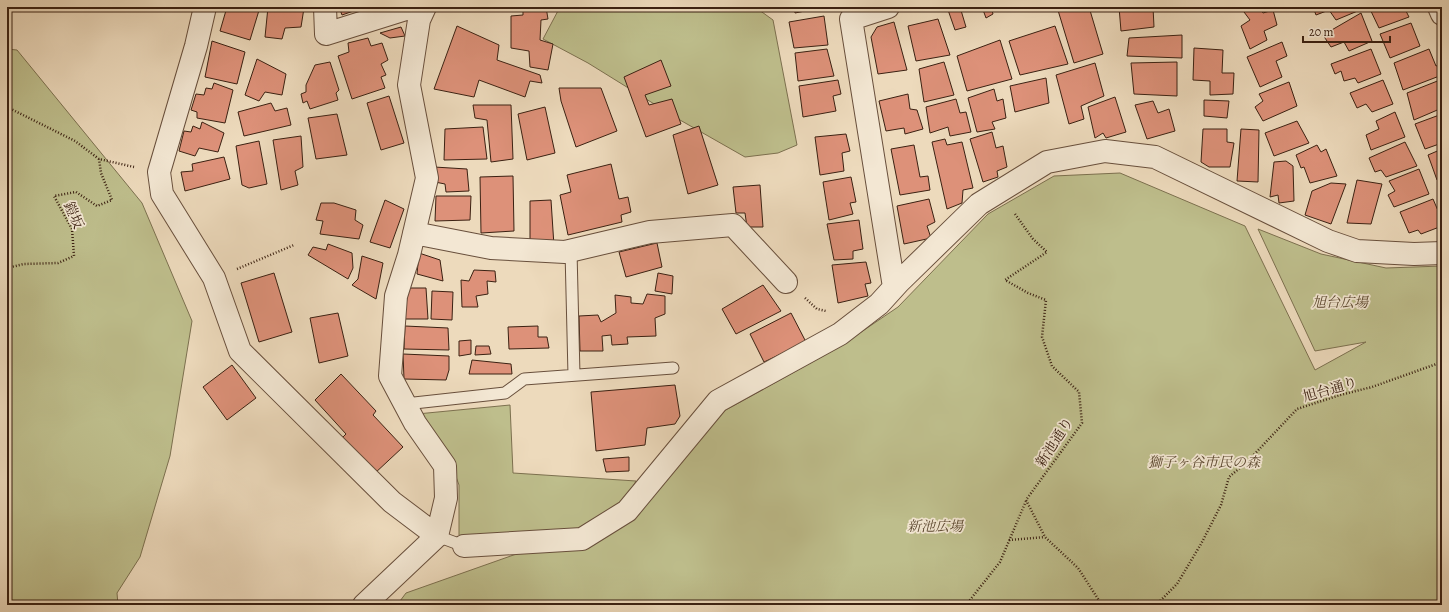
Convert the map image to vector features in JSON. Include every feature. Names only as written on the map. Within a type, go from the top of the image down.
[{"type":"street","points":[[205,7],[196,46],[160,172],[162,194],[214,278],[240,351],[392,502],[437,536]]},
{"type":"street","points":[[325,7],[326,34],[412,7]]},
{"type":"street","points":[[364,605],[437,536],[446,498],[445,466],[415,423],[390,376],[396,296],[409,255],[427,178],[409,85],[419,20],[425,7]]},
{"type":"street","points":[[888,7],[851,19],[894,287]]},
{"type":"street","points":[[1439,7],[1442,14]]},
{"type":"street","points":[[464,546],[582,539],[627,511],[718,401],[840,334],[879,304],[894,287],[979,204],[1047,162],[1105,151],[1155,157],[1328,241],[1357,251],[1414,254],[1442,253]]},
{"type":"street","points":[[414,233],[491,248],[565,252],[650,232],[733,225],[786,282]]},
{"type":"lane","points":[[571,251],[574,375]]},
{"type":"lane","points":[[405,404],[505,392],[524,379],[673,368]]},
{"type":"lane","points":[[437,536],[464,546]]},
{"type":"path","points":[[7,107],[75,141],[99,160],[160,172]]},
{"type":"path","name":"鎧坂","points":[[7,268],[24,264],[58,263],[74,256],[72,229],[54,196],[76,192],[97,206],[112,200],[99,160]]},
{"type":"path","name":"新池通り","points":[[1002,190],[1014,213],[1032,239],[1047,252],[1005,280],[1028,293],[1046,300],[1042,337],[1052,366],[1079,392],[1082,423],[1026,500]]},
{"type":"path","points":[[214,278],[294,245]]},
{"type":"path","points":[[786,282],[817,309],[859,319]]},
{"type":"path","name":"旭台通り","points":[[1156,605],[1176,584],[1201,544],[1221,505],[1229,477],[1248,461],[1297,409],[1340,395],[1372,387],[1442,362]]},
{"type":"path","points":[[1026,500],[1045,537],[1078,568],[1102,605]]},
{"type":"path","points":[[966,605],[1000,562],[1026,500]]},
{"type":"path","points":[[1009,540],[1045,537]]},
{"type":"green space","points":[[560,7],[755,7],[773,20],[797,145],[778,153],[745,157],[680,120],[588,63],[543,39]]},
{"type":"green space","points":[[7,49],[17,50],[142,203],[192,321],[170,456],[140,557],[117,593],[118,605],[7,605]]},
{"type":"green space","name":"獅子ヶ谷市民の森","points":[[1120,173],[1245,226],[1315,370],[1366,342],[1315,351],[1258,229],[1321,254],[1386,268],[1442,266],[1442,605],[397,605],[406,593],[573,534],[467,541],[459,535],[459,485],[451,463],[417,414],[510,405],[513,473],[636,481],[621,509],[638,512],[724,411],[839,347],[898,307],[988,214],[1054,176]]},
{"type":"building","points":[[227,7],[260,7],[250,40],[220,31]]},
{"type":"building","points":[[268,7],[304,8],[301,27],[285,28],[282,39],[265,37]]},
{"type":"building","points":[[339,7],[365,7],[342,15]]},
{"type":"building","points":[[523,7],[546,7],[548,19],[541,20],[540,40],[553,44],[548,70],[530,67],[529,51],[511,48],[511,16],[523,15]]},
{"type":"building","points":[[794,7],[820,7],[820,8],[795,13]]},
{"type":"building","points":[[947,7],[960,7],[966,27],[955,30]]},
{"type":"building","points":[[982,7],[991,7],[993,14],[986,18]]},
{"type":"building","points":[[1057,7],[1089,7],[1103,54],[1074,63]]},
{"type":"building","points":[[1119,7],[1153,7],[1154,27],[1121,31]]},
{"type":"building","points":[[1254,7],[1259,7],[1263,13],[1273,10],[1277,25],[1264,31],[1267,40],[1250,49],[1241,26],[1250,20],[1244,12]]},
{"type":"building","points":[[1313,7],[1358,7],[1360,10],[1336,20],[1329,10],[1316,15]]},
{"type":"building","points":[[1369,7],[1404,7],[1409,17],[1379,28]]},
{"type":"building","points":[[1361,13],[1372,41],[1349,51],[1344,42],[1331,47],[1323,35]]},
{"type":"building","points":[[824,16],[828,45],[794,48],[789,22]]},
{"type":"building","points":[[938,19],[950,55],[916,61],[908,26]]},
{"type":"building","points":[[894,22],[907,70],[878,74],[871,37],[877,27]]},
{"type":"building","points":[[1411,23],[1420,46],[1390,58],[1380,34]]},
{"type":"building","points":[[457,26],[499,45],[497,60],[540,75],[542,83],[530,81],[525,97],[479,80],[474,97],[434,89]]},
{"type":"building","points":[[1055,26],[1068,64],[1020,75],[1009,41]]},
{"type":"building","points":[[401,27],[405,36],[390,38],[380,33]]},
{"type":"building","points":[[1182,35],[1182,58],[1127,56],[1129,38]]},
{"type":"building","points":[[368,38],[371,46],[382,43],[388,60],[381,64],[386,75],[381,77],[385,88],[352,99],[338,56],[349,52],[348,43]]},
{"type":"building","points":[[1000,40],[1012,79],[967,91],[957,56]]},
{"type":"building","points":[[212,41],[245,52],[237,84],[205,77]]},
{"type":"building","points":[[1282,42],[1287,56],[1276,61],[1282,77],[1260,87],[1247,57]]},
{"type":"building","points":[[1194,48],[1223,50],[1222,73],[1234,73],[1233,94],[1210,95],[1210,81],[1193,80]]},
{"type":"building","points":[[827,49],[834,76],[798,81],[795,53]]},
{"type":"building","points":[[1371,49],[1381,74],[1358,83],[1355,78],[1344,81],[1341,71],[1335,74],[1331,64]]},
{"type":"building","points":[[1429,49],[1436,66],[1442,64],[1442,75],[1403,90],[1394,63]]},
{"type":"building","points":[[257,59],[286,74],[282,95],[265,92],[259,101],[245,95]]},
{"type":"building","points":[[661,60],[671,86],[645,95],[649,105],[672,99],[681,124],[646,137],[624,77]]},
{"type":"building","points":[[330,62],[339,90],[336,93],[338,100],[310,109],[307,101],[303,103],[301,94],[306,92],[306,85],[315,65]]},
{"type":"building","points":[[944,62],[954,95],[924,102],[919,69]]},
{"type":"building","points":[[1177,62],[1177,96],[1134,94],[1131,63]]},
{"type":"building","points":[[1095,63],[1104,96],[1081,106],[1084,119],[1069,124],[1056,75]]},
{"type":"building","points":[[1046,78],[1049,103],[1015,112],[1010,86]]},
{"type":"building","points":[[838,80],[841,94],[833,96],[836,111],[803,117],[799,86]]},
{"type":"building","points":[[1383,80],[1393,104],[1372,112],[1366,104],[1357,108],[1350,93]]},
{"type":"building","points":[[1440,80],[1442,88],[1442,108],[1414,120],[1407,93]]},
{"type":"building","points":[[1289,82],[1297,106],[1263,121],[1255,107],[1263,101],[1259,94]]},
{"type":"building","points":[[214,83],[233,90],[225,123],[197,118],[197,112],[191,110],[196,94],[204,95],[206,88],[212,89]]},
{"type":"building","points":[[559,88],[601,88],[617,131],[576,147],[561,101]]},
{"type":"building","points":[[994,89],[997,101],[1003,99],[1006,118],[992,122],[995,129],[977,132],[968,98]]},
{"type":"building","points":[[908,94],[910,109],[917,110],[923,129],[905,134],[904,128],[886,131],[879,101]]},
{"type":"building","points":[[389,96],[404,143],[381,150],[367,103]]},
{"type":"building","points":[[1115,97],[1126,132],[1106,138],[1103,133],[1095,138],[1088,107]]},
{"type":"building","points":[[956,99],[960,113],[966,112],[971,132],[950,136],[948,127],[930,133],[926,107]]},
{"type":"building","points":[[1204,100],[1229,101],[1227,118],[1204,116]]},
{"type":"building","points":[[1153,101],[1158,113],[1169,109],[1175,131],[1147,139],[1135,105]]},
{"type":"building","points":[[271,103],[275,111],[287,108],[291,125],[244,136],[238,112]]},
{"type":"building","points":[[473,105],[511,105],[513,159],[491,162],[487,120],[475,118]]},
{"type":"building","points":[[545,107],[555,153],[527,160],[518,114]]},
{"type":"building","points":[[1395,112],[1405,137],[1371,150],[1366,135],[1379,129],[1376,121]]},
{"type":"building","points":[[337,114],[347,155],[316,159],[308,118]]},
{"type":"building","points":[[1442,114],[1442,143],[1425,149],[1415,124]]},
{"type":"building","points":[[1297,121],[1309,143],[1274,156],[1265,133]]},
{"type":"building","points":[[202,122],[224,133],[218,152],[199,148],[195,156],[179,151],[184,131],[191,132],[193,126],[200,129]]},
{"type":"building","points":[[699,126],[718,185],[688,194],[673,135]]},
{"type":"building","points":[[483,127],[487,159],[444,160],[445,129]]},
{"type":"building","points":[[1203,129],[1227,129],[1227,142],[1234,143],[1230,167],[1209,167],[1201,162]]},
{"type":"building","points":[[1241,129],[1259,130],[1258,182],[1237,181]]},
{"type":"building","points":[[992,132],[996,148],[1003,146],[1007,167],[997,171],[998,177],[983,182],[970,139]]},
{"type":"building","points":[[846,134],[850,151],[842,153],[844,171],[820,175],[815,137]]},
{"type":"building","points":[[301,136],[303,167],[295,171],[298,185],[281,190],[273,140]]},
{"type":"building","points":[[945,139],[947,145],[962,142],[973,188],[963,190],[962,203],[947,209],[932,142]]},
{"type":"building","points":[[259,141],[267,184],[249,188],[242,185],[236,146]]},
{"type":"building","points":[[1405,142],[1417,166],[1386,177],[1381,170],[1375,172],[1369,158]]},
{"type":"building","points":[[914,145],[920,177],[928,176],[930,190],[900,195],[891,149]]},
{"type":"building","points":[[1317,145],[1321,152],[1326,149],[1337,176],[1310,183],[1304,167],[1301,168],[1296,155]]},
{"type":"building","points":[[1442,149],[1442,178],[1437,180],[1428,155]]},
{"type":"building","points":[[224,157],[230,179],[185,191],[181,172],[193,171],[192,164]]},
{"type":"building","points":[[1286,161],[1293,166],[1294,201],[1279,203],[1278,195],[1270,197],[1274,162]]},
{"type":"building","points":[[611,164],[619,199],[628,197],[631,212],[621,215],[622,222],[568,235],[560,195],[571,192],[567,175]]},
{"type":"building","points":[[434,167],[467,169],[469,191],[446,192],[445,184],[435,182]]},
{"type":"building","points":[[1419,169],[1429,194],[1394,207],[1388,195],[1395,191],[1389,181]]},
{"type":"building","points":[[513,176],[514,231],[481,233],[480,177]]},
{"type":"building","points":[[851,177],[856,202],[850,203],[853,214],[829,220],[823,182]]},
{"type":"building","points":[[1357,180],[1382,184],[1371,224],[1347,223]]},
{"type":"building","points":[[1331,183],[1346,184],[1331,224],[1305,215],[1312,191]]},
{"type":"building","points":[[760,185],[763,227],[747,227],[745,213],[736,213],[733,187]]},
{"type":"building","points":[[436,196],[471,196],[470,220],[435,221]]},
{"type":"building","points":[[929,199],[935,222],[927,226],[931,238],[904,244],[897,206]]},
{"type":"building","points":[[1433,199],[1442,220],[1442,226],[1421,234],[1418,230],[1409,233],[1400,212]]},
{"type":"building","points":[[385,200],[404,209],[390,248],[370,242]]},
{"type":"building","points":[[551,200],[554,246],[530,245],[530,201]]},
{"type":"building","points":[[321,203],[334,203],[356,210],[355,220],[363,225],[359,239],[320,234],[323,221],[316,220]]},
{"type":"building","points":[[859,220],[863,249],[853,251],[853,259],[834,260],[827,224]]},
{"type":"building","points":[[657,243],[662,267],[626,277],[619,252]]},
{"type":"building","points":[[328,244],[352,253],[353,268],[348,279],[308,255],[313,247],[326,250]]},
{"type":"building","points":[[419,253],[440,260],[443,281],[417,274]]},
{"type":"building","points":[[362,256],[383,263],[376,299],[352,285],[358,279]]},
{"type":"building","points":[[866,262],[871,283],[865,284],[868,296],[838,303],[832,265]]},
{"type":"building","points":[[474,270],[495,271],[496,282],[487,281],[488,294],[476,296],[478,307],[462,307],[461,280],[469,281]]},
{"type":"building","points":[[274,273],[292,332],[259,342],[241,283]]},
{"type":"building","points":[[658,273],[673,276],[672,294],[655,291]]},
{"type":"building","points":[[763,285],[781,311],[736,334],[722,309]]},
{"type":"building","points":[[409,288],[426,288],[428,319],[403,319]]},
{"type":"building","points":[[432,291],[453,292],[452,320],[431,319]]},
{"type":"building","points":[[647,294],[665,296],[665,314],[655,318],[656,336],[627,337],[628,344],[612,345],[611,335],[602,336],[603,351],[580,351],[579,316],[598,315],[601,322],[616,313],[615,295],[631,297],[631,303],[643,304]]},
{"type":"building","points":[[338,313],[348,356],[319,363],[310,318]]},
{"type":"building","points":[[791,313],[806,342],[764,362],[750,334]]},
{"type":"building","points":[[405,326],[448,328],[449,350],[404,349]]},
{"type":"building","points":[[538,326],[538,337],[547,337],[549,348],[509,349],[508,327]]},
{"type":"building","points":[[471,340],[471,354],[459,356],[459,341]]},
{"type":"building","points":[[476,346],[489,346],[491,354],[475,355]]},
{"type":"building","points":[[403,354],[449,356],[449,370],[446,380],[404,379]]},
{"type":"building","points":[[472,360],[511,364],[512,374],[469,374]]},
{"type":"building","points":[[232,365],[256,398],[227,420],[203,387]]},
{"type":"building","points":[[341,374],[376,411],[373,415],[403,447],[374,474],[342,438],[346,434],[315,400]]},
{"type":"building","points":[[675,385],[680,416],[675,424],[647,428],[645,445],[596,451],[591,392]]},
{"type":"building","points":[[629,457],[629,471],[606,472],[603,459]]},
{"type":"park label","name":"旭台広場","points":[[1340,302]]},
{"type":"park label","name":"新池広場","points":[[935,526]]}]
